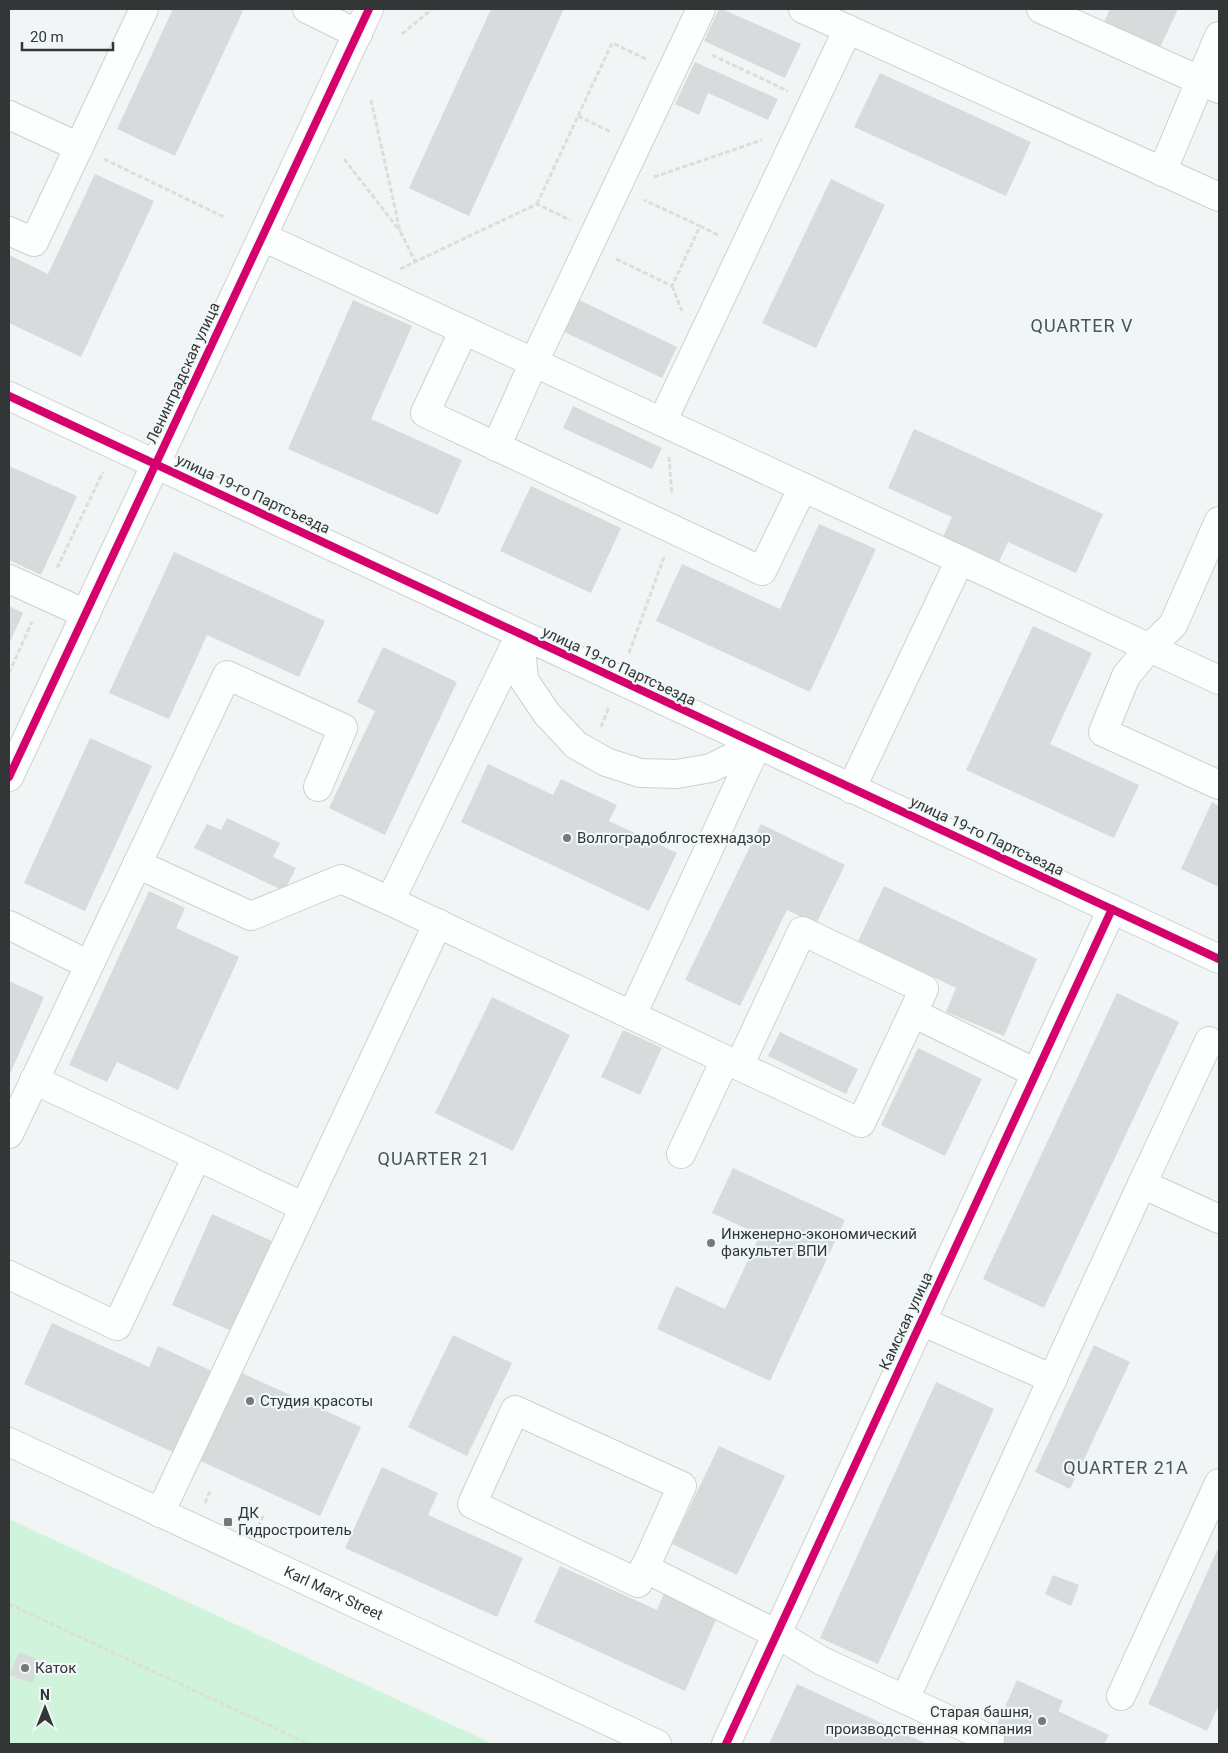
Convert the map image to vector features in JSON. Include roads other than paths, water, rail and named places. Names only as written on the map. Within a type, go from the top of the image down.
[{"type":"street","points":[[9,231],[34,242],[144,9]]},
{"type":"street","points":[[307,9],[358,34]]},
{"type":"street","name":"Ленинградская улица","points":[[9,777],[264,237],[369,9]]},
{"type":"street","points":[[496,447],[534,362],[701,9]]},
{"type":"street","points":[[803,9],[1219,197]]},
{"type":"street","points":[[1041,9],[1210,84]]},
{"type":"street","points":[[662,422],[848,29]]},
{"type":"street","points":[[1162,172],[1210,84],[1219,36]]},
{"type":"street","points":[[9,115],[79,147]]},
{"type":"street","points":[[264,237],[1219,680]]},
{"type":"street","points":[[464,330],[425,413],[762,571],[803,487]]},
{"type":"street","name":"улица 19-го Партсъезда","points":[[9,396],[1219,960]]},
{"type":"street","points":[[1219,521],[1173,625],[1149,648],[1126,676],[1103,732],[1219,785]]},
{"type":"street","points":[[851,789],[960,560]]},
{"type":"street","points":[[9,579],[86,614]]},
{"type":"street","points":[[520,635],[524,680],[547,714],[576,745],[606,762],[640,772],[677,774],[711,768],[756,745]]},
{"type":"street","points":[[390,901],[520,635]]},
{"type":"street","points":[[9,1134],[227,675],[343,728],[318,787]]},
{"type":"street","points":[[632,1016],[756,745]]},
{"type":"street","points":[[137,864],[251,916],[341,879],[438,923],[632,1016],[732,1063],[861,1123],[924,989],[802,932],[732,1063],[681,1154]]},
{"type":"street","name":"Камская улица","points":[[726,1744],[1112,909]]},
{"type":"street","points":[[160,1513],[438,923]]},
{"type":"street","points":[[9,925],[89,965]]},
{"type":"street","points":[[913,1013],[1036,1073]]},
{"type":"street","points":[[905,1699],[1209,1041]]},
{"type":"street","points":[[34,1080],[304,1207]]},
{"type":"street","points":[[9,1275],[117,1326],[197,1156]]},
{"type":"street","points":[[1142,1184],[1219,1219]]},
{"type":"street","points":[[921,1321],[1053,1379]]},
{"type":"street","points":[[514,1410],[682,1486],[644,1568],[638,1583],[472,1504],[514,1410]]},
{"type":"street","name":"Karl Marx Street","points":[[9,1442],[657,1744]]},
{"type":"street","points":[[1121,1696],[1219,1483]]},
{"type":"street","points":[[644,1568],[777,1634],[822,1661],[990,1739]]},
{"type":"place","name":"Волгоградоблгостехнадзор","points":[[567,838]]},
{"type":"place","name":"Инженерно-экономический факультет ВПИ","points":[[711,1243]]},
{"type":"place","name":"Студия красоты","points":[[250,1401]]},
{"type":"place","name":"ДК Гидростроитель","points":[[228,1522]]},
{"type":"place","name":"Каток","points":[[25,1668]]},
{"type":"place","name":"Старая башня, производственная компания","points":[[1042,1721]]},
{"type":"district","name":"QUARTER V","points":[[1082,326]]},
{"type":"district","name":"QUARTER 21","points":[[434,1159]]},
{"type":"district","name":"QUARTER 21A","points":[[1126,1468]]}]
